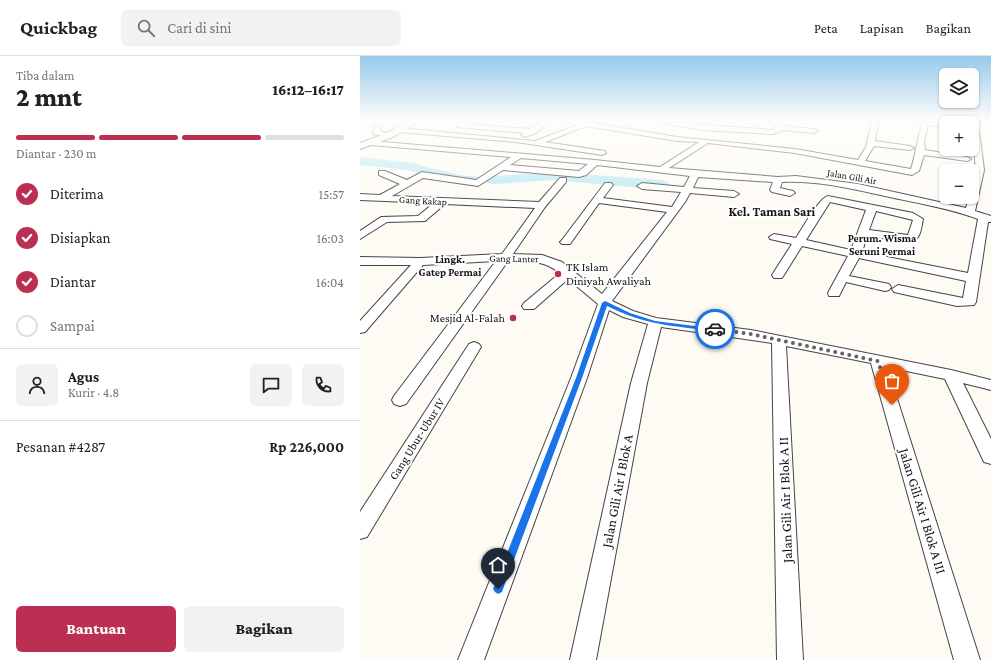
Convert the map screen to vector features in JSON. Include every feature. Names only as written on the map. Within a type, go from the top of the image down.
[{"type":"street","name":"Jalan Gili Air","points":[[441,149],[595,162],[695,174],[778,180],[790,179],[844,185],[970,212],[987,218]]},
{"type":"street","points":[[577,149],[602,153]]},
{"type":"street","points":[[660,170],[693,149]]},
{"type":"street","points":[[779,149],[913,172],[915,171],[921,152],[967,159]]},
{"type":"street","points":[[860,163],[868,149]]},
{"type":"street","points":[[383,197],[422,175],[477,183],[519,156]]},
{"type":"street","points":[[970,212],[980,170],[979,156]]},
{"type":"street","points":[[503,167],[579,174],[583,173],[595,162]]},
{"type":"street","points":[[382,173],[406,183]]},
{"type":"street","points":[[471,660],[579,378],[605,303],[612,289],[688,190],[695,174]]},
{"type":"street","points":[[400,400],[542,205],[563,180]]},
{"type":"street","points":[[778,180],[775,190],[790,193]]},
{"type":"street","points":[[566,242],[608,185]]},
{"type":"street","points":[[642,186],[734,194]]},
{"type":"street","name":"Gang Kakap","points":[[360,197],[542,205]]},
{"type":"street","points":[[597,200],[674,210]]},
{"type":"street","points":[[778,275],[813,219],[828,200],[917,217],[918,219],[913,237],[910,239],[901,239],[864,232]]},
{"type":"street","points":[[360,236],[385,219],[421,219],[442,201]]},
{"type":"street","points":[[834,294],[855,254],[872,208]]},
{"type":"street","points":[[842,278],[957,302],[968,302],[971,300],[972,278],[987,218]]},
{"type":"street","points":[[774,237],[972,278]]},
{"type":"street","name":"Gang Lanter","points":[[360,261],[420,262],[505,257],[548,260],[558,265],[605,303],[628,314],[655,322],[728,331],[779,340],[951,375],[991,385]]},
{"type":"street","points":[[360,329],[420,262]]},
{"type":"street","points":[[529,306],[567,273]]},
{"type":"street","name":"Jalan Gili Air I Blok A","points":[[583,660],[639,383],[655,322]]},
{"type":"street","name":"Jalan Gili Air I Blok A II","points":[[779,340],[790,660]]},
{"type":"street","name":"Gang Ubur-Ubur IV","points":[[360,530],[474,347]]},
{"type":"street","name":"Jalan Gili Air I Blok A III","points":[[878,361],[967,660]]},
{"type":"street","points":[[951,375],[991,457]]},
{"type":"waterway","points":[[360,161],[412,167],[459,179],[477,180]]},
{"type":"waterway","points":[[493,180],[554,176],[662,185]]},
{"type":"way so far","points":[[715,329],[751,334],[878,361],[892,405]]},
{"type":"place","name":"TK Islam Diniyah Awaliyah","points":[[558,274]]},
{"type":"place","name":"Mesjid Al-Falah","points":[[513,318]]},
{"type":"district","name":"Kel. Taman Sari","points":[[772,211]]},
{"type":"district","name":"Perum. Wisma Seruni Permai","points":[[882,244]]},
{"type":"district","name":"Lingk. Gatep Permai","points":[[450,265]]},
{"type":"route","points":[[498,589],[579,378],[605,303],[628,314],[655,322],[715,329]]}]
